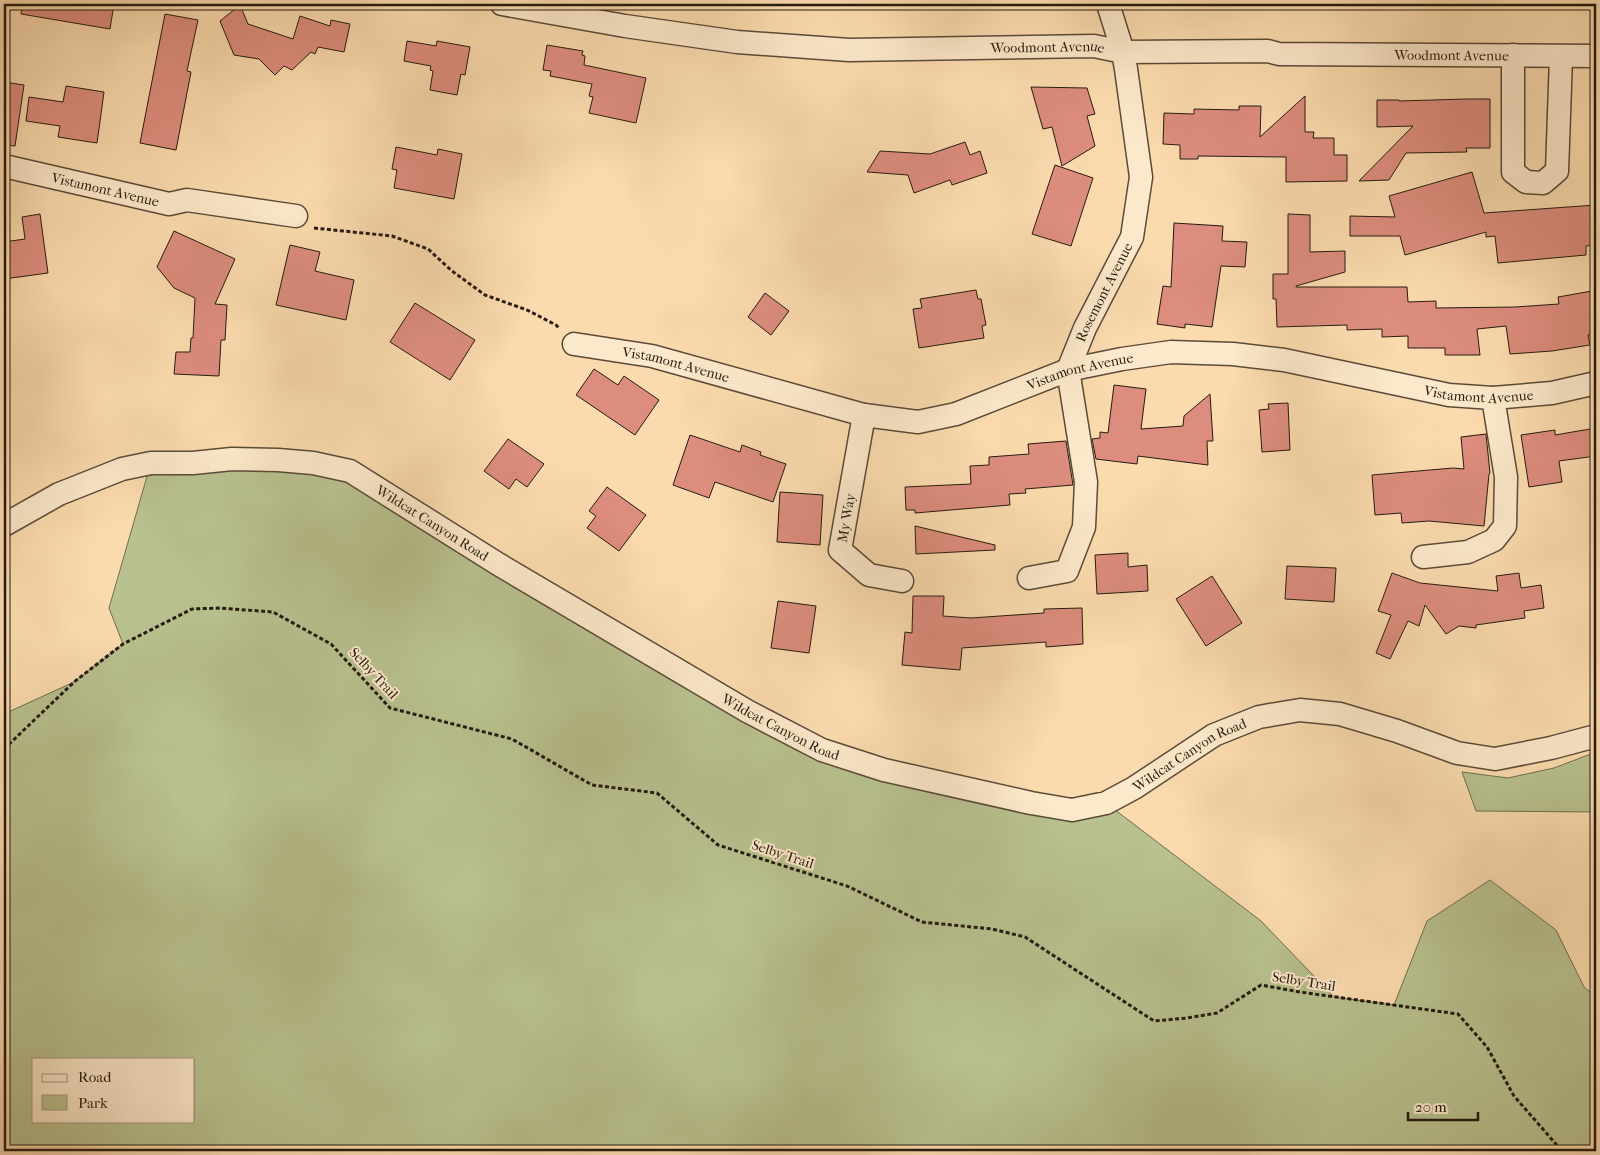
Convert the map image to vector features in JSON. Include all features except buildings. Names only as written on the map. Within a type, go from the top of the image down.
[{"type":"street","name":"Woodmont Avenue","points":[[502,4],[625,26],[738,42],[849,50],[1094,46],[1123,52],[1268,51],[1279,54],[1596,56]]},
{"type":"street","name":"Rosemont Avenue","points":[[1068,370],[1085,328],[1132,237],[1141,178],[1123,52],[1108,4]]},
{"type":"street","points":[[1513,56],[1513,172],[1526,182],[1542,183],[1557,171],[1561,57]]},
{"type":"street","name":"Vistamont Avenue","points":[[4,166],[170,204],[187,200],[296,216]]},
{"type":"street","name":"Vistamont Avenue","points":[[574,344],[652,356],[864,415],[918,422],[956,414],[1068,370],[1170,352],[1232,354],[1284,360],[1449,395],[1493,398],[1552,393],[1596,383]]},
{"type":"street","points":[[1029,578],[1067,571],[1084,527],[1086,482],[1068,370]]},
{"type":"street","points":[[1423,558],[1468,552],[1494,540],[1505,526],[1506,477],[1493,398]]},
{"type":"street","name":"My Way","points":[[864,415],[840,550],[869,575],[902,581]]},
{"type":"street","name":"Wildcat Canyon Road","points":[[4,525],[68,490],[122,469],[151,463],[193,463],[232,459],[278,460],[313,463],[350,471],[498,564],[747,711],[822,750],[884,770],[1031,803],[1072,810],[1106,803],[1134,788],[1214,735],[1259,717],[1300,710],[1340,714],[1398,731],[1457,753],[1495,759],[1551,748],[1596,736]]},
{"type":"path","points":[[296,216],[302,227],[392,236],[428,248],[452,271],[485,295],[527,310],[556,325],[574,344]]},
{"type":"path","name":"Selby Trail","points":[[4,749],[74,682],[124,644],[192,609],[220,608],[273,612],[331,644],[390,708],[512,739],[592,785],[657,793],[718,845],[847,886],[922,922],[992,929],[1025,936],[1154,1021],[1217,1013],[1261,985],[1458,1014],[1486,1047],[1514,1096],[1562,1151]]},
{"type":"green space","points":[[313,463],[822,750],[1031,803],[1106,803],[1261,921],[1334,997],[1394,1005],[1427,921],[1490,880],[1556,930],[1584,987],[1596,997],[1596,1151],[4,1151],[4,714],[74,682],[123,644],[109,608],[150,466]]},
{"type":"green space","points":[[1596,752],[1596,812],[1476,811],[1462,772],[1508,778],[1554,768]]}]
